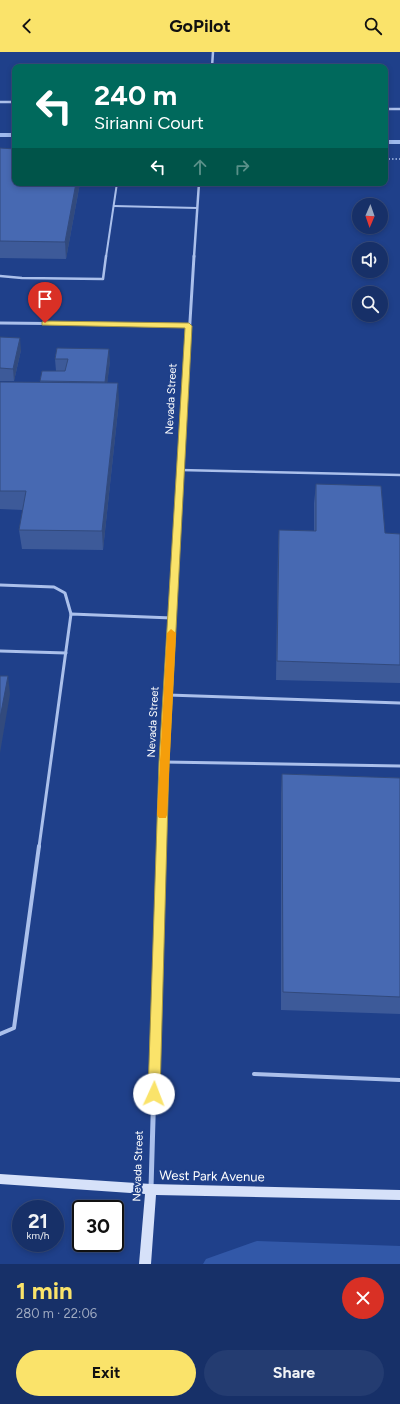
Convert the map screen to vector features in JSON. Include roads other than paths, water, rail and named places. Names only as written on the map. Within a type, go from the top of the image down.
[{"type":"street","points":[[212,64],[213,52]]},
{"type":"street","points":[[0,102],[12,102]]},
{"type":"street","points":[[388,109],[400,109]]},
{"type":"street","name":"Nevada Street","points":[[145,1264],[151,1189],[164,762],[180,470],[200,186]]},
{"type":"street","points":[[0,323],[189,326]]},
{"type":"street","name":"West Park Avenue","points":[[0,1179],[151,1189],[400,1195]]},
{"type":"lane","points":[[0,276],[103,280],[117,186]]},
{"type":"lane","points":[[114,206],[197,208]]},
{"type":"lane","points":[[180,470],[400,476]]},
{"type":"lane","points":[[0,585],[54,586],[65,594],[71,614],[14,1028],[0,1034]]},
{"type":"lane","points":[[71,614],[172,618]]},
{"type":"lane","points":[[0,651],[66,653]]},
{"type":"lane","points":[[168,696],[400,703]]},
{"type":"lane","points":[[164,762],[400,766]]},
{"type":"lane","points":[[254,1074],[400,1080]]},
{"type":"waterway","points":[[0,135],[12,135]]},
{"type":"waterway","points":[[388,142],[400,142]]}]
